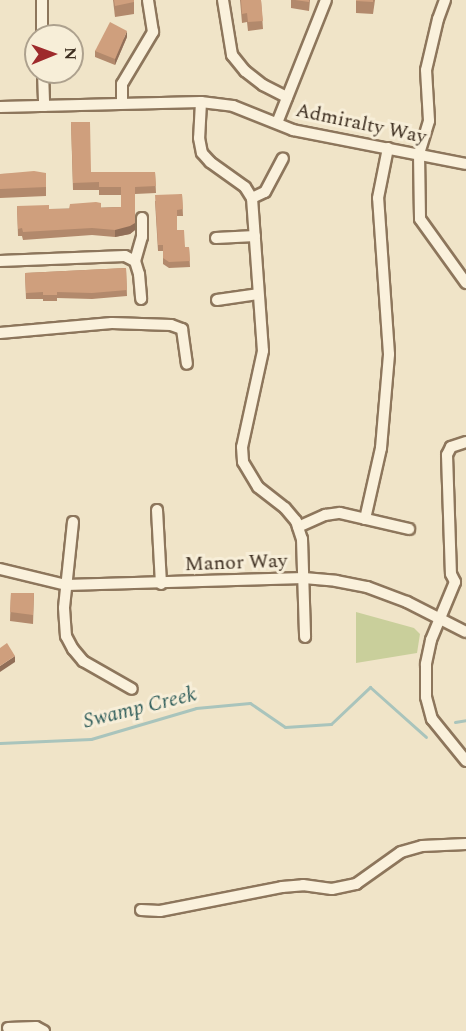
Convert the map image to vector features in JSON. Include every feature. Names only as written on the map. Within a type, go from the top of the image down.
[{"type":"street","points":[[42,0],[42,24]]},
{"type":"street","points":[[122,103],[122,84],[153,32],[148,0]]},
{"type":"street","points":[[224,0],[232,55],[245,71],[263,85],[287,98]]},
{"type":"street","points":[[277,123],[326,0]]},
{"type":"street","points":[[445,0],[426,70],[429,121],[419,154],[420,219],[466,283]]},
{"type":"street","points":[[43,84],[44,106]]},
{"type":"street","points":[[201,102],[199,138],[202,153],[210,162],[245,186],[252,198],[263,351],[242,447],[243,462],[258,487],[285,508],[298,527],[302,539],[305,637]]},
{"type":"street","name":"Admiralty Way","points":[[0,107],[201,102],[233,106],[292,130],[466,164]]},
{"type":"street","points":[[365,519],[381,448],[389,354],[378,198],[387,148]]},
{"type":"street","points":[[252,198],[265,192],[283,158]]},
{"type":"street","points":[[141,299],[139,274],[135,261],[142,237],[142,218]]},
{"type":"street","points":[[216,238],[255,236]]},
{"type":"street","points":[[0,261],[125,256],[135,261]]},
{"type":"street","points":[[217,300],[258,294]]},
{"type":"street","points":[[0,333],[112,323],[171,326],[182,329],[187,364]]},
{"type":"street","points":[[466,442],[451,447],[447,455],[451,574],[461,582],[431,640],[426,664],[426,697],[432,719],[466,761]]},
{"type":"street","points":[[157,510],[161,584]]},
{"type":"street","points":[[298,527],[326,515],[340,513],[409,528]]},
{"type":"street","points":[[73,522],[64,624],[73,649],[83,661],[132,689]]},
{"type":"street","name":"Manor Way","points":[[0,569],[66,585],[304,578],[368,587],[407,602],[466,632]]},
{"type":"street","points":[[141,910],[159,911],[282,887],[303,885],[332,889],[356,884],[401,852],[422,846],[466,844]]},
{"type":"street","points":[[8,1028],[36,1027],[44,1031]]},
{"type":"green space","points":[[356,612],[414,628],[420,634],[417,653],[356,663]]},
{"type":"building","points":[[114,0],[134,0],[134,2],[115,6]]},
{"type":"building","points":[[241,0],[261,0],[263,21],[248,22],[247,13],[242,14]]},
{"type":"building","points":[[373,0],[373,2],[356,1]]},
{"type":"building","points":[[110,22],[127,31],[115,59],[95,51]]},
{"type":"building","points":[[71,122],[90,122],[91,172],[155,172],[156,186],[135,187],[135,223],[130,226],[115,230],[92,228],[23,232],[22,228],[18,229],[17,206],[49,205],[49,209],[69,209],[70,204],[96,202],[101,203],[101,208],[121,207],[121,187],[99,187],[99,182],[73,183]]},
{"type":"building","points":[[34,171],[46,173],[46,187],[0,189],[0,174]]},
{"type":"building","points":[[182,194],[183,209],[177,210],[177,230],[184,230],[185,247],[189,247],[190,261],[169,262],[163,258],[163,245],[158,245],[155,195]]},
{"type":"building","points":[[126,268],[127,290],[92,293],[57,292],[57,295],[43,295],[43,292],[26,293],[25,273]]},
{"type":"building","points":[[11,593],[34,593],[33,615],[10,612]]},
{"type":"building","points":[[7,643],[15,656],[0,666],[0,648]]},
{"type":"waterway","name":"Swamp Creek","points":[[0,743],[91,739],[196,708],[250,703],[285,727],[331,724],[370,687],[426,737]]},
{"type":"waterway","name":"Swamp Creek","points":[[455,722],[466,720]]}]
